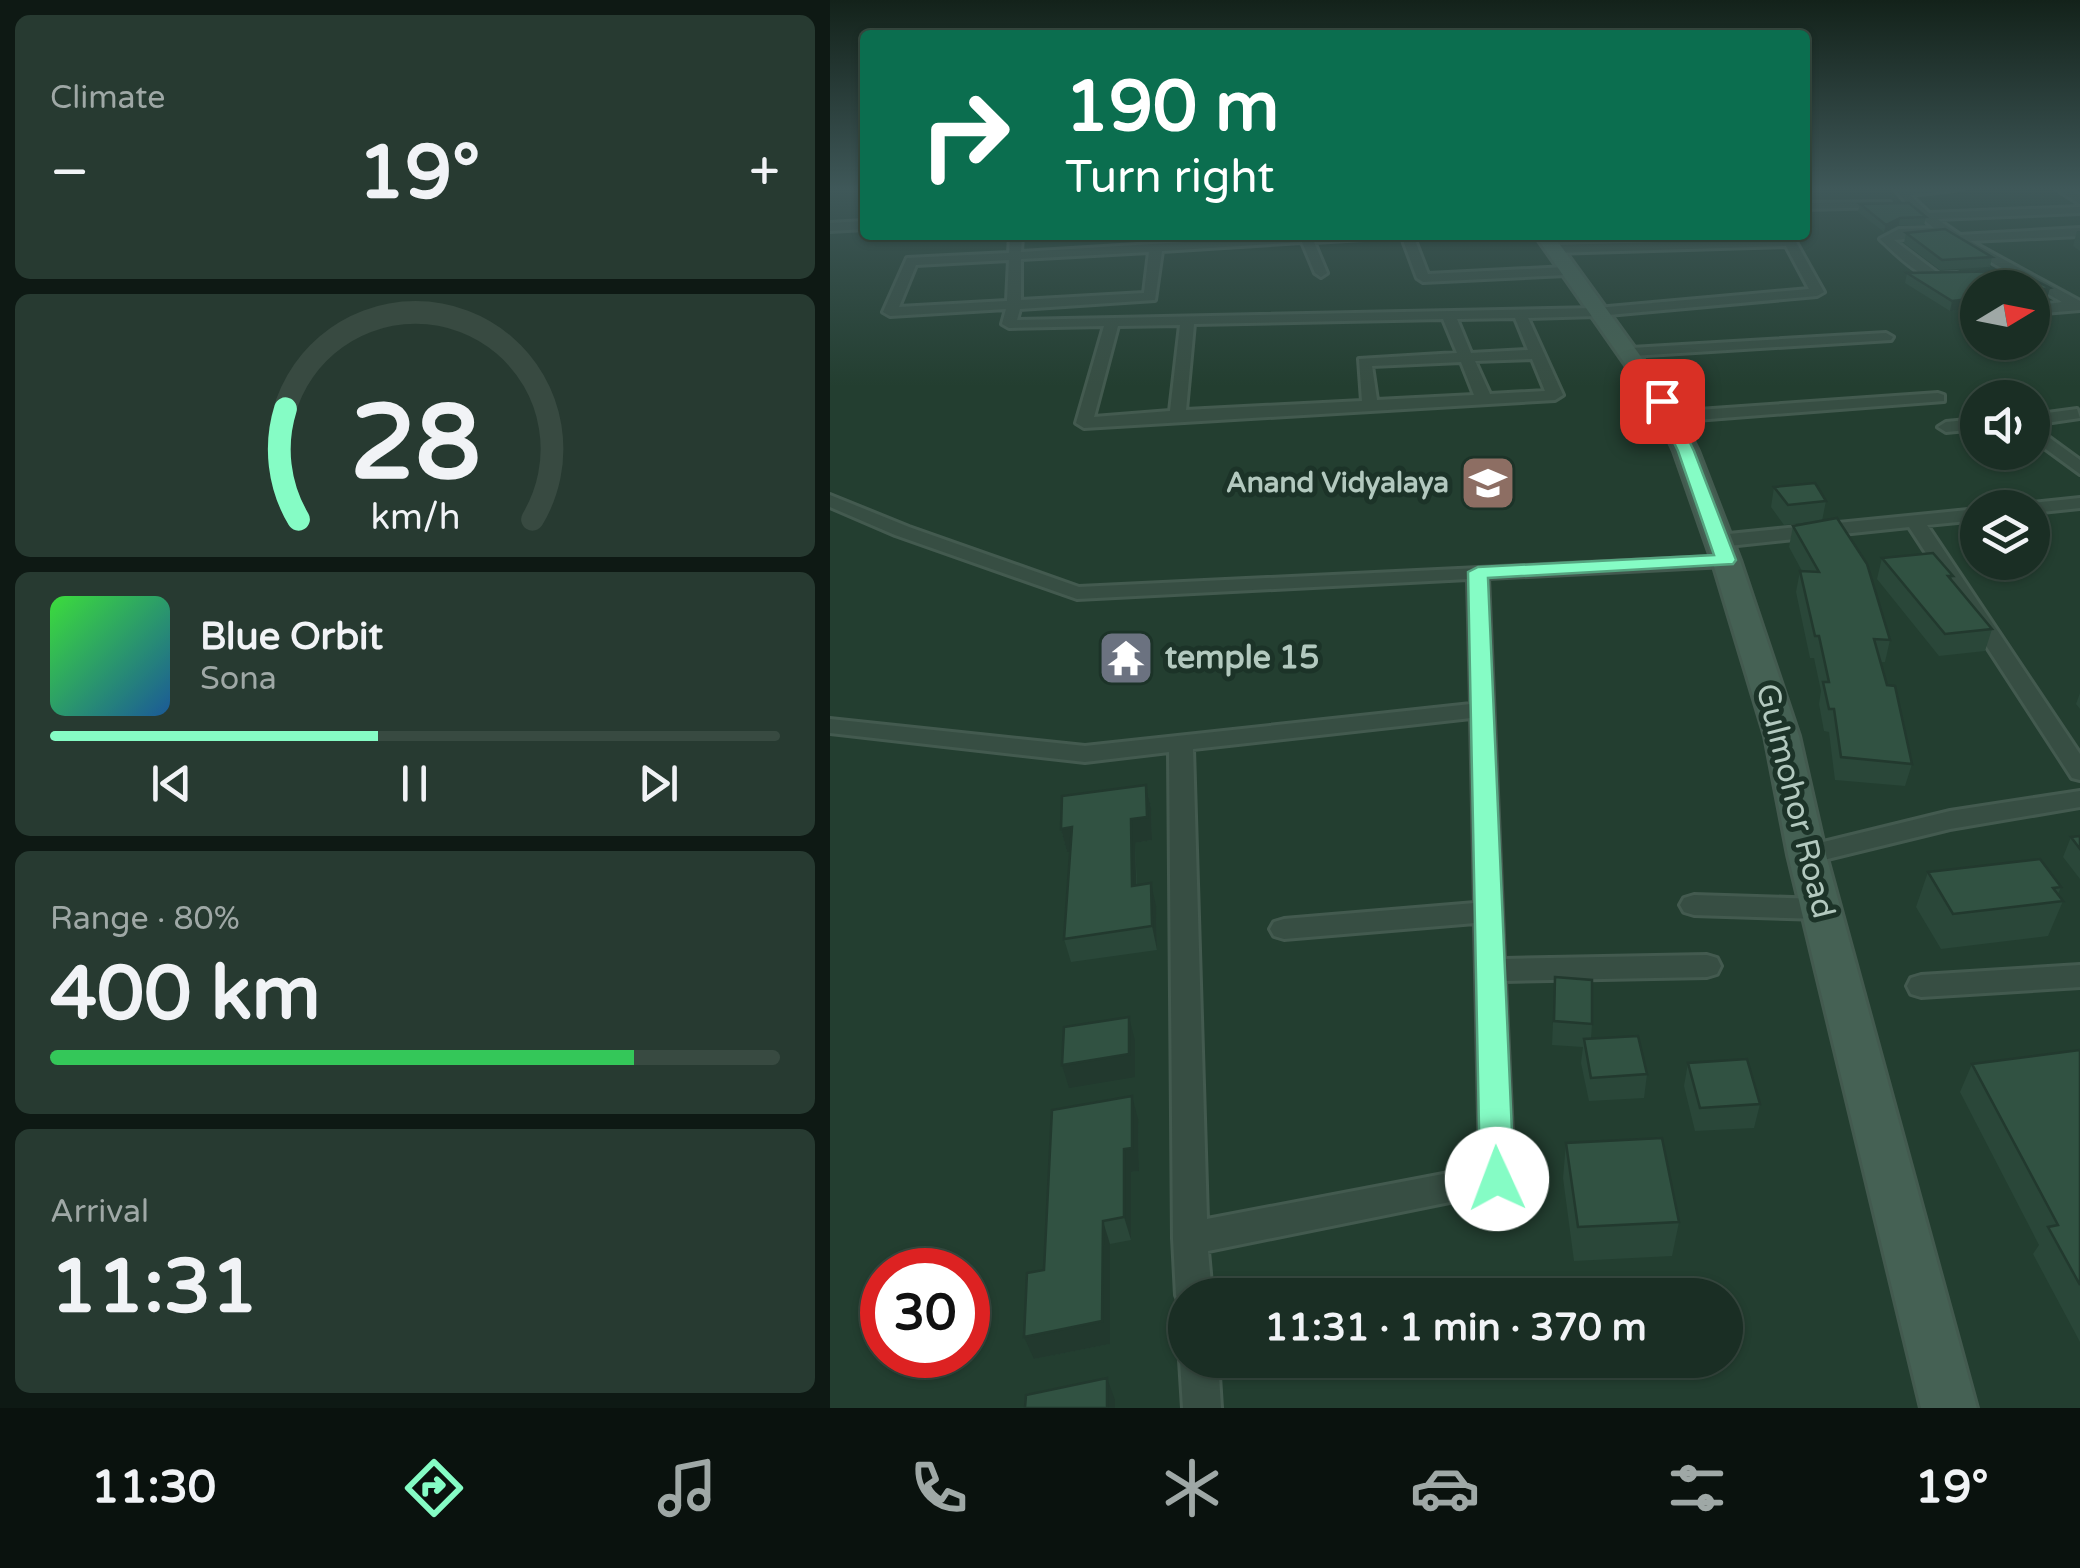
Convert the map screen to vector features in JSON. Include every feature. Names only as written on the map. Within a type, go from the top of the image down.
[{"type":"street","points":[[1037,255],[911,261],[890,312],[1150,297],[1155,255]]},
{"type":"street","points":[[1313,255],[1321,273]]},
{"type":"street","points":[[1414,255],[1423,278],[1541,255]]},
{"type":"street","name":"Gulmohor Road","points":[[1557,255],[1596,312],[1631,352],[1670,417],[1722,550],[1782,736],[1808,855],[1948,1408]]},
{"type":"street","points":[[1014,256],[1014,306],[1009,324],[1596,312],[1817,292],[1797,255]]},
{"type":"street","points":[[1906,255],[1936,278],[1960,277]]},
{"type":"street","points":[[1990,255],[2015,270]]},
{"type":"street","points":[[2050,290],[2078,305]]},
{"type":"street","points":[[2050,308],[2078,305]]},
{"type":"street","points":[[1112,322],[1084,423],[1555,395],[1520,314]]},
{"type":"street","points":[[1448,315],[1484,399]]},
{"type":"street","points":[[1178,415],[1187,320]]},
{"type":"street","points":[[1631,352],[1886,337]]},
{"type":"street","points":[[1370,405],[1364,362],[1537,354]]},
{"type":"street","points":[[1670,417],[1938,398]]},
{"type":"street","points":[[2050,418],[2077,414]]},
{"type":"street","points":[[1946,426],[1960,425]]},
{"type":"street","points":[[2050,445],[2080,469]]},
{"type":"street","points":[[830,500],[902,531],[1077,593],[1478,572],[1722,550],[1960,516]]},
{"type":"street","points":[[2050,506],[2080,504]]},
{"type":"street","points":[[1914,521],[2080,772]]},
{"type":"street","points":[[1190,1238],[1497,1179],[1478,572]]},
{"type":"street","points":[[830,726],[1085,754],[1480,710]]},
{"type":"street","points":[[1181,744],[1193,1278]]},
{"type":"street","points":[[1808,855],[1950,820],[2080,799]]},
{"type":"street","points":[[1694,905],[1822,909]]},
{"type":"street","points":[[1284,928],[1488,912]]},
{"type":"street","points":[[1490,970],[1707,966]]},
{"type":"street","points":[[1921,986],[2080,976]]},
{"type":"street","points":[[1200,1378],[1202,1408]]},
{"type":"building","points":[[1935,255],[1992,257],[1942,260]]},
{"type":"building","points":[[1960,272],[1960,300],[1952,301],[1907,273]]},
{"type":"building","points":[[1815,483],[1826,501],[1788,505],[1774,487]]},
{"type":"building","points":[[1837,518],[1867,564],[1890,640],[1874,639],[1887,685],[1895,686],[1912,764],[1841,757],[1834,709],[1829,709],[1823,682],[1829,682],[1819,636],[1815,636],[1800,571],[1819,572],[1793,526]]},
{"type":"building","points":[[1933,553],[1992,629],[1945,634],[1882,558]]},
{"type":"building","points":[[1146,785],[1147,817],[1131,819],[1132,886],[1151,883],[1152,926],[1064,939],[1072,827],[1061,829],[1062,796]]},
{"type":"building","points":[[2040,859],[2061,887],[2053,888],[2063,901],[1953,914],[1928,872]]},
{"type":"building","points":[[1555,977],[1592,980],[1592,1024],[1554,1021]]},
{"type":"building","points":[[1129,1017],[1129,1054],[1062,1065],[1064,1027]]},
{"type":"building","points":[[1638,1036],[1647,1074],[1591,1078],[1584,1039]]},
{"type":"building","points":[[2080,1050],[2080,1285],[2048,1227],[2058,1225],[1972,1064]]},
{"type":"building","points":[[1747,1059],[1760,1104],[1700,1108],[1688,1063]]},
{"type":"building","points":[[1132,1096],[1132,1148],[1124,1149],[1124,1217],[1103,1221],[1102,1321],[1024,1337],[1027,1273],[1044,1270],[1052,1110]]},
{"type":"building","points":[[1662,1138],[1679,1222],[1578,1227],[1566,1143]]},
{"type":"building","points":[[1107,1378],[1107,1408],[1025,1408],[1026,1395]]},
{"type":"place","name":"Anand Vidyalaya","points":[[1488,483]]},
{"type":"place","name":"temple 15","points":[[1126,658]]},
{"type":"route","points":[[1497,1179],[1478,572],[1726,560],[1686,451],[1662,401]]}]
